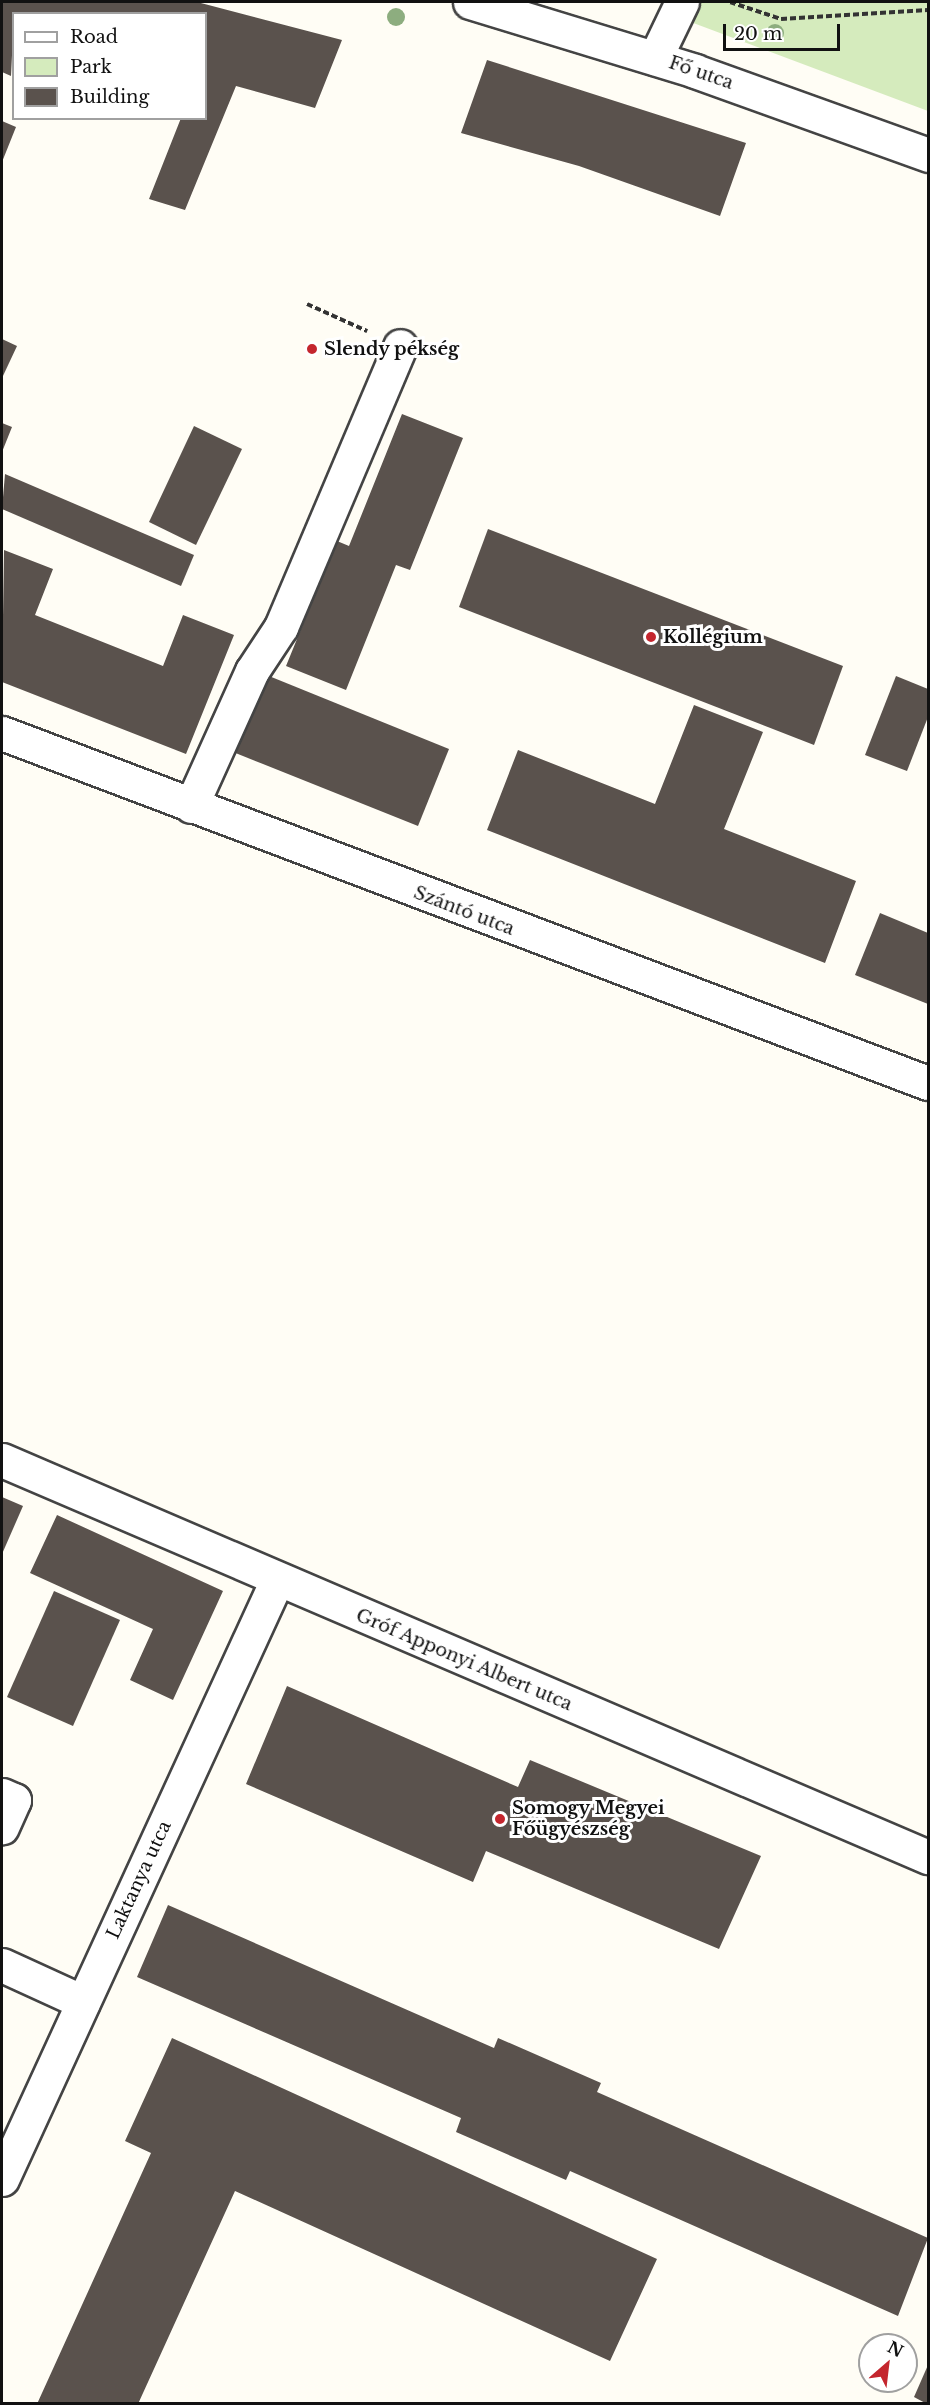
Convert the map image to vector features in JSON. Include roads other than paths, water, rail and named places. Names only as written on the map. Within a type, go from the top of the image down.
[{"type":"street","name":"Fő utca","points":[[470,2],[655,58],[928,155]]},
{"type":"street","points":[[655,58],[682,2]]},
{"type":"street","points":[[191,806],[252,671],[281,627],[400,346]]},
{"type":"street","name":"Szántó utca","points":[[2,733],[928,1083]]},
{"type":"street","name":"Gróf Apponyi Albert utca","points":[[2,1460],[277,1580],[928,1857]]},
{"type":"street","name":"Laktanya utca","points":[[2,2179],[277,1580]]},
{"type":"street","points":[[2,1795],[14,1800],[2,1827]]},
{"type":"street","points":[[2,1965],[83,2002]]},
{"type":"place","name":"Slendy pékség","points":[[312,349]]},
{"type":"place","name":"Kollégium","points":[[651,637]]},
{"type":"place","name":"Somogy Megyei Főügyészség","points":[[500,1819]]}]
